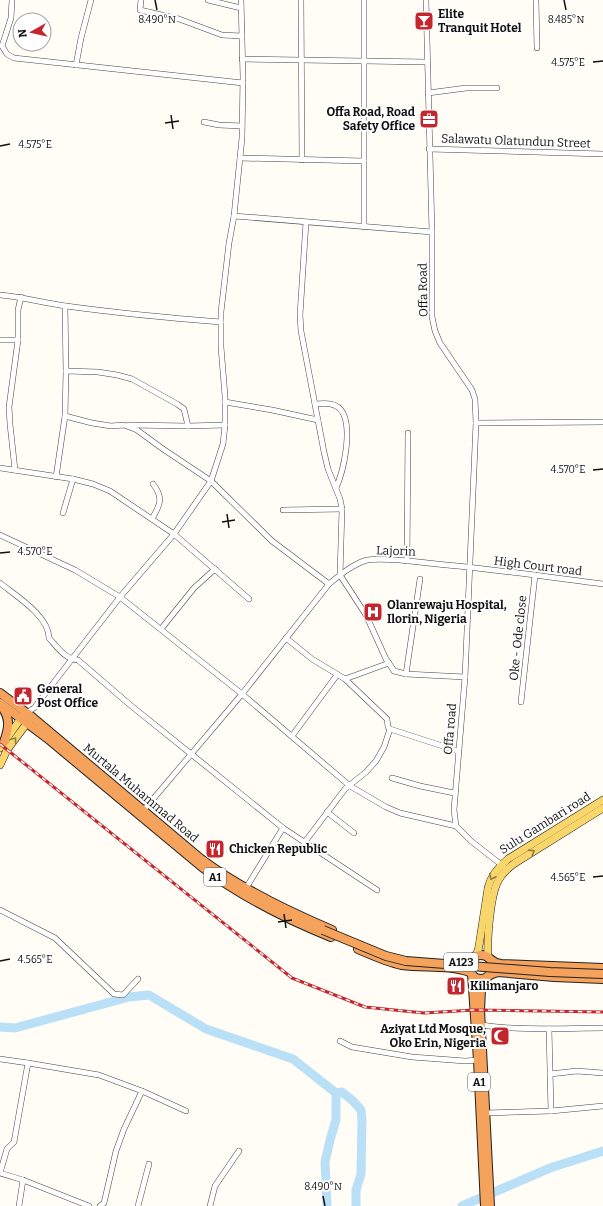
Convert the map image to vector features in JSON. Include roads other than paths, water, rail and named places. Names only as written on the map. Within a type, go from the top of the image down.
[{"type":"highway","name":"Murtala Muhammad Road","points":[[0,693],[27,718],[202,867],[228,885],[398,958],[460,963],[466,963],[473,959]]},
{"type":"highway","name":"Murtala Muhammad Road","points":[[0,704],[27,718],[217,871],[311,929],[394,963],[461,969],[471,973]]},
{"type":"highway","points":[[0,704],[6,713],[8,720],[8,729],[2,745]]},
{"type":"highway","name":"A123","points":[[267,903],[324,929],[396,956],[544,969],[603,972]]},
{"type":"highway","name":"A1","points":[[485,1206],[486,1189],[486,1113],[481,1025],[481,990],[493,967],[489,958],[480,955],[473,959],[469,966],[471,973],[478,1060],[486,1189],[490,1206]]},
{"type":"highway","name":"A123","points":[[489,958],[496,963],[501,964],[603,968]]},
{"type":"highway","name":"A123","points":[[488,976],[498,972],[554,977],[603,979]]},
{"type":"highway","name":"A1","points":[[471,973],[479,978],[488,976]]},
{"type":"main road","points":[[2,745],[27,718]]},
{"type":"main road","points":[[0,765],[7,750],[27,718]]},
{"type":"main road","name":"Sulu Gambari road","points":[[473,959],[478,951],[490,881],[497,869],[504,866],[508,859],[548,835],[600,809],[603,800]]},
{"type":"main road","points":[[489,958],[488,931],[494,894],[504,866]]},
{"type":"street","points":[[12,0],[11,18],[2,46],[7,54],[14,58],[243,84]]},
{"type":"street","points":[[76,65],[91,0]]},
{"type":"street","points":[[141,0],[140,10],[179,19],[222,35],[242,36]]},
{"type":"street","points":[[208,0],[240,8]]},
{"type":"street","points":[[27,718],[120,597],[174,534],[211,481],[223,444],[225,402],[221,322],[228,250],[234,216],[242,126],[243,84],[241,0]]},
{"type":"street","points":[[301,0],[302,160]]},
{"type":"street","points":[[364,0],[364,226]]},
{"type":"street","name":"Offa Road","points":[[426,0],[432,232],[432,317],[435,331],[440,343],[472,390],[475,399],[476,423],[471,511],[470,567]]},
{"type":"street","points":[[536,0],[537,48]]},
{"type":"street","points":[[242,59],[427,62]]},
{"type":"street","points":[[428,93],[466,88],[497,88]]},
{"type":"street","points":[[204,122],[219,125],[242,126]]},
{"type":"street","name":"Salawatu Olatundun Street","points":[[429,149],[603,154]]},
{"type":"street","points":[[240,158],[364,161]]},
{"type":"street","points":[[234,216],[432,232]]},
{"type":"street","points":[[306,222],[300,316],[301,331],[327,463],[342,509],[340,575],[366,615],[388,663],[394,671],[406,674],[465,677]]},
{"type":"street","points":[[0,295],[21,297],[65,306],[133,315],[221,322]]},
{"type":"street","points":[[15,470],[10,424],[10,408],[18,340],[18,310],[21,297]]},
{"type":"street","points":[[56,477],[64,416],[66,371],[65,306]]},
{"type":"street","points":[[0,340],[18,340]]},
{"type":"street","points":[[66,371],[98,372],[132,379],[184,409],[188,426]]},
{"type":"street","points":[[225,402],[318,420]]},
{"type":"street","points":[[315,404],[327,403],[337,407],[342,412],[346,426],[344,465],[336,488]]},
{"type":"street","points":[[64,416],[111,426],[225,425]]},
{"type":"street","points":[[476,423],[603,422]]},
{"type":"street","points":[[124,425],[137,430],[211,481],[272,541],[329,584]]},
{"type":"street","points":[[407,561],[408,433]]},
{"type":"street","points":[[0,468],[73,479],[110,491],[174,534],[249,599]]},
{"type":"street","points":[[63,513],[73,479]]},
{"type":"street","points":[[152,519],[159,508],[160,502],[158,490],[153,484]]},
{"type":"street","points":[[283,510],[342,509]]},
{"type":"street","points":[[0,535],[75,570],[120,597],[242,694],[350,786],[386,807],[400,813],[456,826],[471,841],[504,866]]},
{"type":"street","name":"Lajorin","points":[[143,811],[242,694],[329,584],[340,575],[356,564],[367,560],[407,561],[470,567]]},
{"type":"street","name":"High Court road","points":[[470,567],[603,584]]},
{"type":"street","name":"Offa road","points":[[456,826],[454,793],[465,677],[470,567]]},
{"type":"street","points":[[161,629],[194,588],[215,569]]},
{"type":"street","name":"Oke - Ode close","points":[[521,702],[535,575]]},
{"type":"street","points":[[406,674],[420,579]]},
{"type":"street","points":[[0,583],[18,596],[36,613],[49,630],[50,638],[59,650],[71,660],[78,660],[134,709],[282,828],[377,890]]},
{"type":"street","points":[[286,638],[307,656],[345,679],[387,719],[388,728],[458,751]]},
{"type":"street","points":[[345,679],[388,663]]},
{"type":"street","points":[[292,736],[337,675]]},
{"type":"street","points":[[304,843],[345,789],[366,772],[376,761],[384,747],[390,728]]},
{"type":"street","points":[[392,778],[454,793]]},
{"type":"street","points":[[327,812],[354,833]]},
{"type":"street","points":[[246,888],[282,828]]},
{"type":"street","points":[[0,910],[55,938],[114,994],[123,995],[138,979]]},
{"type":"street","points":[[481,1025],[509,1028],[603,1028]]},
{"type":"street","points":[[549,1028],[551,1111]]},
{"type":"street","points":[[340,1041],[352,1047],[412,1057],[465,1061],[478,1060]]},
{"type":"street","points":[[0,1059],[99,1075],[142,1091],[186,1111]]},
{"type":"street","points":[[28,1063],[14,1142],[7,1149],[0,1173],[23,1180],[89,1206]]},
{"type":"street","points":[[550,1074],[577,1071],[603,1072]]},
{"type":"street","points":[[100,1206],[104,1203],[116,1151],[124,1129],[142,1091]]},
{"type":"street","points":[[486,1113],[551,1111],[603,1106]]},
{"type":"street","points":[[210,1206],[215,1186],[236,1158],[239,1151]]},
{"type":"street","points":[[138,1206],[149,1164]]},
{"type":"street","points":[[19,1206],[23,1180]]},
{"type":"waterway","points":[[0,1027],[15,1028],[129,997],[149,995],[206,1029],[293,1059],[336,1093],[342,1092],[361,1110],[361,1174],[356,1190],[356,1206]]},
{"type":"waterway","points":[[327,1206],[325,1162],[336,1120],[336,1093]]},
{"type":"waterway","points":[[462,1206],[550,1168],[603,1151]]},
{"type":"railway","points":[[0,744],[292,978],[365,1007],[424,1013],[474,1010],[603,1012]]},
{"type":"place","name":"Elite Tranquit Hotel","points":[[424,21]]},
{"type":"place","name":"Offa Road, Road Safety Office","points":[[429,119]]},
{"type":"place","name":"Olanrewaju Hospital, Ilorin, Nigeria","points":[[373,612]]},
{"type":"place","name":"General Post Office","points":[[23,696]]},
{"type":"place","name":"Chicken Republic","points":[[215,849]]},
{"type":"place","name":"Kilimanjaro","points":[[456,986]]},
{"type":"place","name":"Aziyat Ltd Mosque, Oko Erin, Nigeria","points":[[500,1036]]}]
